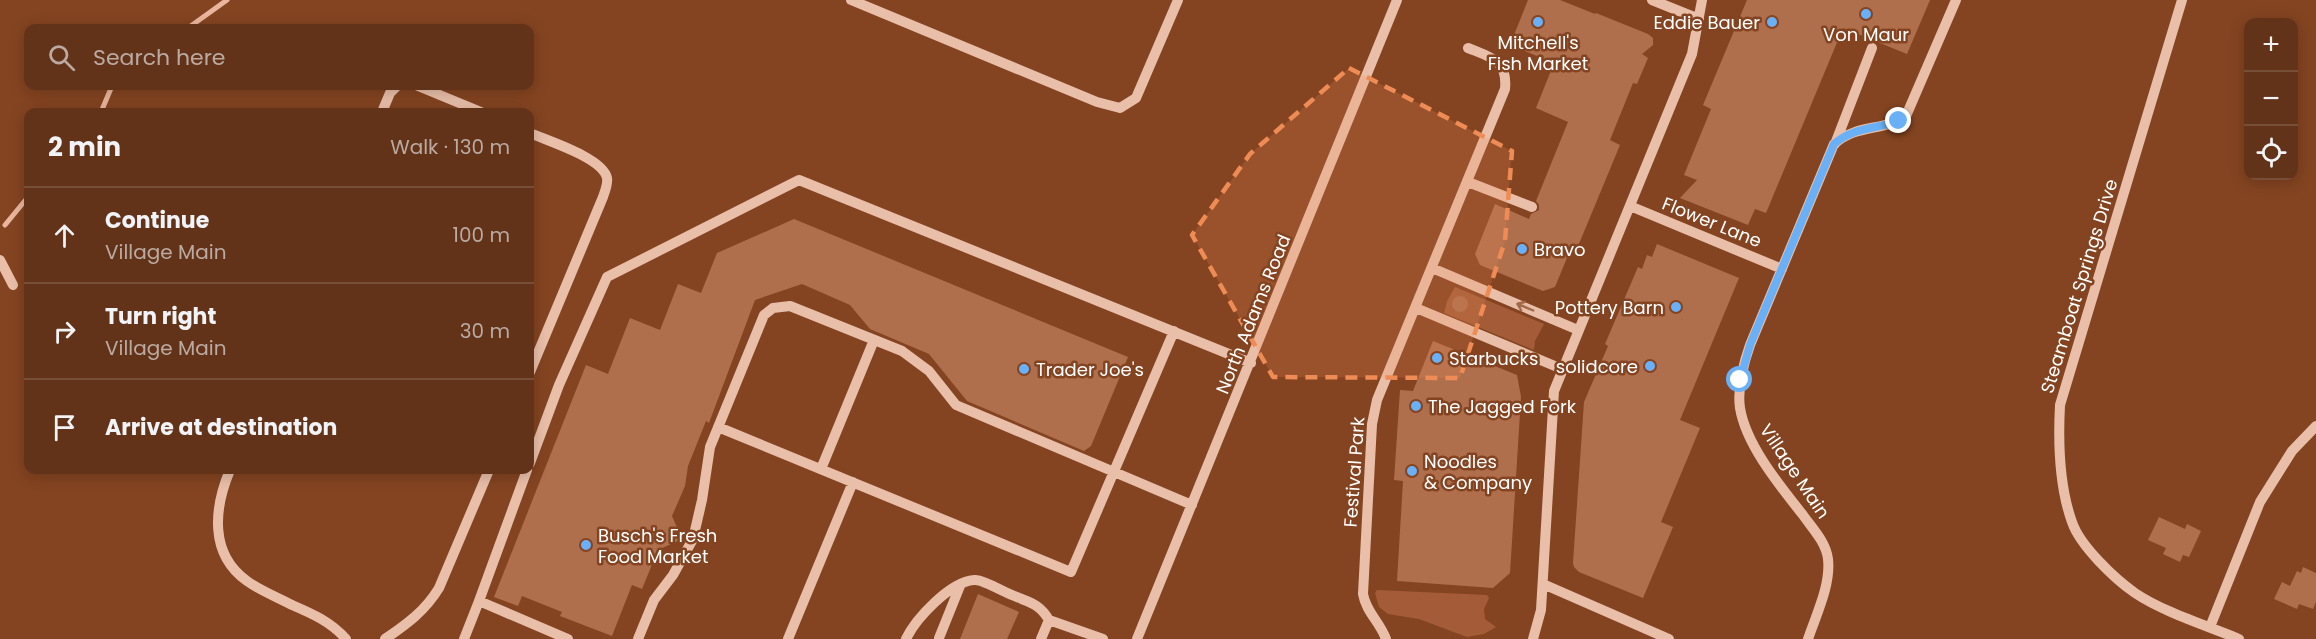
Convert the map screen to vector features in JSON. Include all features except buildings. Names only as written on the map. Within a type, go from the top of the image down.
[{"type":"street","points":[[851,0],[1097,102],[1120,108],[1136,98],[1178,0]]},
{"type":"street","name":"North Adams Road","points":[[1137,639],[1397,0]]},
{"type":"street","points":[[1653,0],[1699,19]]},
{"type":"street","points":[[1533,639],[1541,610],[1554,391],[1692,54],[1702,0]]},
{"type":"street","points":[[1834,144],[1859,129],[1891,124],[1906,116],[1956,0]]},
{"type":"street","name":"Steamboat Springs Drive","points":[[2182,0],[2060,405],[2059,434],[2064,489],[2072,524],[2100,564],[2136,594],[2239,639]]},
{"type":"street","name":"Festival Park","points":[[1386,639],[1384,632],[1370,614],[1363,594],[1371,431],[1377,400],[1502,101],[1506,80],[1502,66],[1496,60],[1468,48]]},
{"type":"street","name":"Village Main","points":[[1808,639],[1826,579],[1828,567],[1826,551],[1755,446],[1743,420],[1740,406],[1740,380],[1746,357],[1872,48]]},
{"type":"street","points":[[384,108],[393,90]]},
{"type":"street","points":[[428,90],[471,108]]},
{"type":"street","points":[[534,135],[595,161],[604,171],[607,179],[603,197],[534,362]]},
{"type":"street","points":[[534,452],[559,385],[607,277],[800,180],[1251,363]]},
{"type":"street","points":[[1468,182],[1532,207]]},
{"type":"street","name":"Flower Lane","points":[[1630,206],[1782,268]]},
{"type":"street","points":[[0,261],[14,285]]},
{"type":"street","points":[[1432,268],[1578,330]]},
{"type":"street","points":[[638,639],[654,600],[673,575],[693,539],[710,447],[764,315],[773,308],[790,306],[902,351],[928,371],[956,405],[1192,505]]},
{"type":"street","points":[[1416,308],[1562,369]]},
{"type":"street","points":[[718,427],[1071,572],[1174,331]]},
{"type":"street","points":[[821,469],[874,340]]},
{"type":"street","points":[[2210,627],[2260,502],[2292,451],[2316,426]]},
{"type":"street","points":[[228,474],[221,493],[216,525],[223,554],[233,569],[264,591],[328,621],[346,639]]},
{"type":"street","points":[[385,639],[412,621],[431,601],[439,588],[487,474]]},
{"type":"street","points":[[464,639],[526,474]]},
{"type":"street","points":[[788,639],[853,482]]},
{"type":"street","points":[[906,639],[937,599],[976,580],[1042,608],[1049,620],[1103,639]]},
{"type":"street","points":[[1543,584],[1669,639]]},
{"type":"street","points":[[939,638],[960,586]]},
{"type":"street","points":[[479,601],[568,639]]},
{"type":"street","points":[[1041,639],[1049,620]]},
{"type":"highlighted area","points":[[1349,68],[1512,151],[1505,241],[1460,378],[1273,377],[1192,235],[1250,154]]},
{"type":"shaded area","points":[[1455,287],[1544,324],[1535,341],[1534,350],[1444,313],[1447,301]]},
{"type":"shaded area","points":[[1377,590],[1487,595],[1489,598],[1484,609],[1485,619],[1496,627],[1484,634],[1467,637],[1419,619],[1388,614],[1379,607],[1375,593]]},
{"type":"waterway","points":[[194,24],[227,0]]},
{"type":"waterway","points":[[103,108],[110,90]]},
{"type":"waterway","points":[[5,225],[24,202]]},
{"type":"place","name":"Von Maur","points":[[1866,14]]},
{"type":"place","name":"Mitchell's Fish Market","points":[[1538,22]]},
{"type":"place","name":"Eddie Bauer","points":[[1772,22]]},
{"type":"place","name":"Bravo","points":[[1522,249]]},
{"type":"place","name":"Pottery Barn","points":[[1676,307]]},
{"type":"place","name":"Starbucks","points":[[1437,358]]},
{"type":"place","name":"solidcore","points":[[1650,366]]},
{"type":"place","name":"Trader Joe's","points":[[1024,369]]},
{"type":"place","name":"The Jagged Fork","points":[[1416,406]]},
{"type":"place","name":"Noodles & Company","points":[[1412,471]]},
{"type":"place","name":"Busch's Fresh Food Market","points":[[586,545]]},
{"type":"route","points":[[1740,380],[1750,345],[1834,144],[1859,129],[1899,121]]}]
